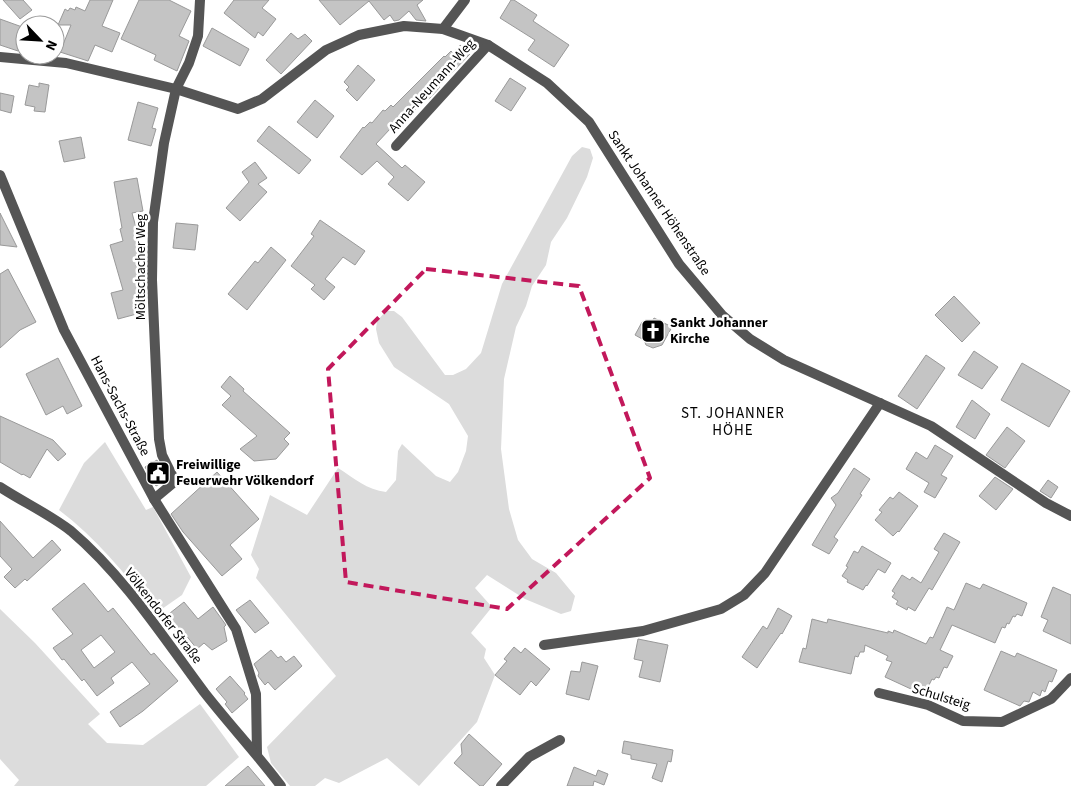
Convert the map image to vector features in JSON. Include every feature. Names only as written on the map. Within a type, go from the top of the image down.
[{"type":"street","name":"Möltschacher Weg","points":[[154,499],[172,484],[172,475],[162,455],[159,439],[152,280],[152,222],[164,143],[176,88],[189,63],[198,36],[200,0]]},
{"type":"street","points":[[443,29],[465,0]]},
{"type":"street","name":"Sankt Johanner Höhenstraße","points":[[0,57],[66,63],[176,88],[238,109],[262,99],[326,50],[359,35],[404,26],[443,29],[488,45],[547,83],[588,122],[679,264],[722,316],[750,339],[784,360],[931,426],[1046,503],[1071,516]]},
{"type":"street","name":"Anna-Neumann-Weg","points":[[396,146],[488,45]]},
{"type":"street","name":"Hans-Sachs-Straße","points":[[0,175],[64,330],[154,499],[236,628],[256,694],[257,755]]},
{"type":"street","points":[[544,645],[643,631],[721,609],[744,595],[765,573],[880,403]]},
{"type":"street","name":"Völkendorfer Straße","points":[[0,487],[69,530],[113,573],[211,701],[282,786]]},
{"type":"street","name":"Schulsteig","points":[[879,693],[928,705],[963,720],[1002,722],[1051,699],[1071,678]]},
{"type":"street","points":[[501,786],[529,757],[560,740]]},
{"type":"highlighted area","points":[[426,269],[579,286],[650,478],[507,609],[346,582],[328,369]]},
{"type":"shaded area","points":[[582,147],[590,149],[593,158],[587,177],[567,218],[551,242],[546,265],[532,286],[526,306],[516,327],[504,379],[501,449],[509,509],[518,540],[532,559],[556,573],[575,596],[571,611],[561,614],[525,599],[487,575],[475,588],[492,607],[471,633],[486,649],[484,658],[495,675],[477,722],[419,786],[387,758],[339,783],[325,778],[315,786],[290,786],[271,763],[267,747],[336,676],[256,578],[259,569],[251,555],[270,495],[307,515],[338,468],[367,486],[386,492],[396,480],[398,451],[402,444],[436,476],[450,482],[458,472],[466,451],[468,436],[449,404],[394,367],[379,343],[376,329],[377,321],[386,311],[394,311],[402,317],[445,375],[453,375],[466,369],[481,353],[502,284],[572,156]]},
{"type":"shaded area","points":[[105,442],[146,510],[153,507],[191,577],[182,595],[159,611],[153,610],[109,557],[85,532],[59,510],[84,463]]},
{"type":"shaded area","points":[[0,609],[35,643],[100,714],[88,724],[107,743],[143,745],[200,704],[239,757],[206,786],[14,786],[19,780],[0,759]]},
{"type":"building","points":[[3,0],[23,0],[32,10],[25,15],[16,15]]},
{"type":"building","points":[[90,0],[113,0],[102,26],[120,33],[112,52],[95,45],[88,61],[65,54],[65,40],[71,25],[65,25],[65,15],[62,15],[65,9],[68,11],[70,8],[75,10],[76,7],[85,11]]},
{"type":"building","points":[[139,0],[169,0],[191,11],[179,36],[189,41],[177,71],[154,60],[156,55],[121,39]]},
{"type":"building","points":[[234,0],[269,0],[262,8],[276,19],[263,36],[258,32],[255,38],[224,13]]},
{"type":"building","points":[[319,0],[423,0],[417,5],[426,21],[416,20],[409,11],[399,20],[394,21],[390,15],[384,20],[369,1],[340,25]]},
{"type":"building","points":[[511,0],[537,15],[533,21],[569,45],[554,67],[528,50],[535,40],[500,18]]},
{"type":"building","points":[[0,19],[15,24],[15,50],[0,45]]},
{"type":"building","points":[[212,28],[249,49],[240,66],[203,46]]},
{"type":"building","points":[[291,33],[298,39],[305,34],[312,41],[281,74],[266,60]]},
{"type":"building","points":[[460,45],[470,54],[428,100],[426,98],[408,117],[404,114],[376,144],[402,168],[405,165],[425,182],[408,201],[388,184],[394,177],[377,161],[362,175],[340,157],[363,127],[370,122],[372,123],[383,110],[385,111],[391,105],[393,107],[444,56],[451,51],[453,53]]},
{"type":"building","points":[[358,65],[375,80],[357,101],[346,90],[349,87],[344,82]]},
{"type":"building","points":[[510,78],[526,88],[511,111],[495,101]]},
{"type":"building","points":[[39,83],[49,85],[45,112],[34,111],[35,107],[25,105],[29,85],[39,87]]},
{"type":"building","points":[[0,93],[14,96],[11,113],[0,110]]},
{"type":"building","points":[[315,100],[334,116],[317,138],[297,122]]},
{"type":"building","points":[[138,102],[158,108],[152,128],[156,129],[151,146],[128,140]]},
{"type":"building","points":[[269,126],[311,160],[299,174],[257,141]]},
{"type":"building","points":[[81,137],[85,158],[64,162],[59,141]]},
{"type":"building","points":[[255,162],[267,178],[258,184],[267,192],[240,221],[226,208],[249,182],[242,172]]},
{"type":"building","points":[[137,178],[143,211],[132,213],[139,238],[135,239],[142,263],[136,265],[142,285],[137,286],[144,312],[118,319],[111,293],[123,290],[110,245],[123,241],[114,182]]},
{"type":"building","points":[[0,213],[17,247],[0,245]]},
{"type":"building","points":[[320,220],[365,251],[355,265],[343,257],[325,279],[335,287],[324,300],[311,289],[315,285],[291,266],[314,236],[311,234]]},
{"type":"building","points":[[176,223],[198,225],[195,250],[173,248]]},
{"type":"building","points":[[271,247],[286,260],[247,310],[228,294],[255,261],[258,263]]},
{"type":"building","points":[[8,269],[36,322],[20,330],[0,348],[0,274]]},
{"type":"building","points":[[954,296],[980,323],[962,342],[935,315]]},
{"type":"building","name":"Sankt Johanner Kirche","points":[[654,318],[672,327],[662,345],[653,348],[646,345],[644,340],[635,335],[642,322],[650,326]]},
{"type":"building","points":[[974,351],[998,367],[982,389],[958,375]]},
{"type":"building","points":[[926,355],[945,368],[917,409],[898,396]]},
{"type":"building","points":[[58,358],[82,406],[67,414],[63,406],[46,415],[26,374]]},
{"type":"building","points":[[1022,363],[1070,391],[1049,427],[1001,400]]},
{"type":"building","points":[[230,376],[244,389],[243,391],[290,433],[284,439],[289,444],[276,459],[254,461],[240,449],[257,436],[222,405],[231,396],[221,387]]},
{"type":"building","points":[[972,400],[990,414],[975,439],[956,427]]},
{"type":"building","points":[[0,416],[53,440],[66,454],[58,461],[47,449],[30,478],[22,475],[0,462]]},
{"type":"building","points":[[1007,427],[1025,441],[1005,468],[986,455]]},
{"type":"building","points":[[935,445],[953,456],[941,475],[947,478],[935,498],[924,492],[929,483],[906,469],[916,452],[927,459]]},
{"type":"building","name":"Freiwillige Feuerwehr Völkendorf","points":[[157,460],[165,481],[156,486],[145,467]]},
{"type":"building","points":[[854,468],[870,479],[860,494],[862,495],[834,537],[838,540],[829,554],[812,545],[836,505],[831,498],[838,493]]},
{"type":"building","points":[[217,472],[259,519],[230,545],[242,559],[222,576],[183,532],[171,514]]},
{"type":"building","points":[[995,477],[1013,489],[996,510],[979,496]]},
{"type":"building","points":[[1048,480],[1058,487],[1051,498],[1040,491]]},
{"type":"building","points":[[899,492],[918,506],[899,532],[893,536],[875,520],[882,512],[879,510],[890,497],[893,499]]},
{"type":"building","points":[[0,521],[33,558],[52,540],[61,550],[27,581],[25,579],[15,588],[4,577],[12,569],[0,556]]},
{"type":"building","points":[[944,533],[960,542],[932,590],[929,588],[915,611],[908,607],[907,610],[896,604],[898,601],[892,597],[895,593],[892,591],[902,575],[910,580],[912,577],[921,583],[939,552],[934,549]]},
{"type":"building","points":[[862,546],[891,563],[885,573],[878,569],[863,590],[847,582],[848,580],[842,576],[848,567],[846,566],[854,551],[858,553]]},
{"type":"building","points":[[84,583],[108,612],[113,608],[151,655],[154,653],[178,681],[143,711],[120,727],[110,712],[150,684],[132,662],[111,678],[114,683],[97,696],[84,679],[82,681],[53,648],[73,634],[52,609]],"holes":[[[101,635],[115,652],[94,668],[81,650]]]},
{"type":"building","points":[[966,583],[980,589],[983,584],[1027,603],[1022,616],[1017,614],[1015,617],[1013,616],[1005,628],[1002,627],[995,643],[952,625],[940,650],[953,656],[947,668],[944,667],[939,678],[932,679],[924,695],[885,677],[892,662],[886,660],[888,656],[865,645],[864,652],[860,652],[858,657],[855,656],[851,674],[799,662],[803,648],[806,649],[812,619],[827,623],[828,619],[888,633],[888,631],[893,633],[894,630],[926,644],[930,637],[933,638],[947,607],[954,610]]},
{"type":"building","points":[[1053,587],[1071,595],[1071,644],[1043,631],[1048,620],[1041,617]]},
{"type":"building","points":[[250,600],[269,623],[255,633],[236,610]]},
{"type":"building","points":[[184,602],[198,619],[213,607],[226,625],[224,627],[227,641],[212,650],[204,643],[197,649],[181,629],[177,633],[165,617]]},
{"type":"building","points":[[778,608],[792,616],[782,634],[757,668],[742,657],[763,626],[767,629]]},
{"type":"building","points":[[638,639],[668,645],[660,682],[639,677],[643,661],[634,659]]},
{"type":"building","points":[[514,647],[521,653],[525,648],[550,669],[536,686],[531,681],[520,695],[495,675],[507,661],[504,659]]},
{"type":"building","points":[[271,650],[278,658],[281,656],[286,662],[294,656],[302,666],[275,690],[268,682],[265,685],[258,676],[259,673],[254,664]]},
{"type":"building","points":[[1001,651],[1015,657],[1017,653],[1057,670],[1052,682],[1049,681],[1045,692],[1042,690],[1040,696],[1033,692],[1029,702],[1024,701],[1020,706],[984,690]]},
{"type":"building","points":[[582,662],[598,666],[589,700],[566,694],[571,671],[580,672]]},
{"type":"building","points":[[230,676],[248,699],[232,713],[225,704],[227,702],[216,689]]},
{"type":"building","points":[[469,734],[502,764],[483,786],[480,786],[454,763],[462,754],[461,744]]},
{"type":"building","points":[[624,741],[673,750],[671,762],[668,761],[662,782],[652,778],[657,764],[631,759],[631,755],[622,753]]},
{"type":"building","points":[[248,766],[265,786],[225,786]]},
{"type":"building","points":[[574,767],[596,776],[598,770],[608,774],[604,785],[594,781],[593,786],[567,786]]},
{"type":"place","name":"Sankt Johanner Kirche","points":[[653,331]]},
{"type":"place","name":"Freiwillige Feuerwehr Völkendorf","points":[[158,473]]},
{"type":"district","name":"ST. JOHANNER HÖHE","points":[[733,422]]}]
